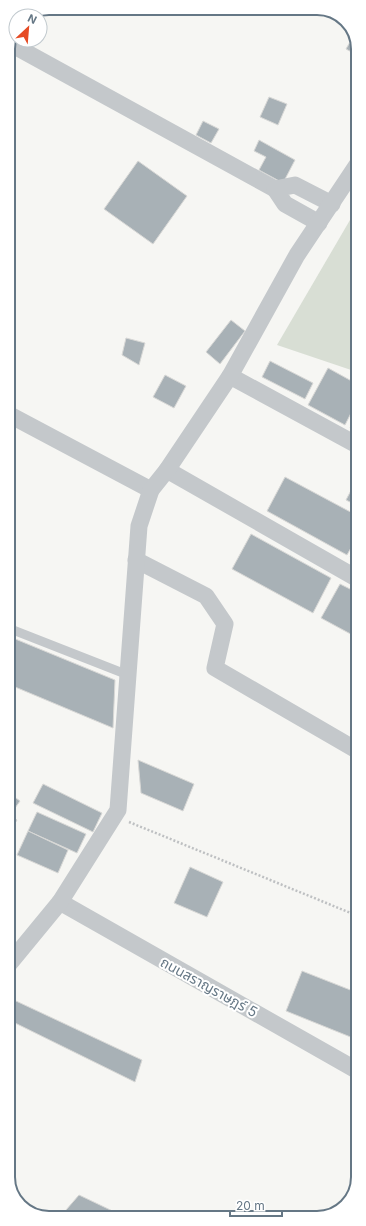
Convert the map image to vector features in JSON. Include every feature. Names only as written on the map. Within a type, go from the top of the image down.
[{"type":"street","points":[[16,48],[275,188],[285,204],[319,223]]},
{"type":"street","points":[[15,957],[60,902],[118,810],[139,526],[151,490],[167,470],[230,376],[297,255],[351,175]]},
{"type":"street","points":[[275,188],[295,185],[332,204]]},
{"type":"street","points":[[230,376],[351,441]]},
{"type":"street","points":[[15,418],[151,490]]},
{"type":"street","points":[[167,470],[351,575]]},
{"type":"street","points":[[136,560],[206,596],[226,624],[214,668],[351,747]]},
{"type":"street","name":"ถนนสราญราษฎร์ 5","points":[[60,902],[351,1067]]},
{"type":"lane","points":[[15,631],[128,675]]},
{"type":"path","points":[[114,816],[351,913]]},
{"type":"shaded area","points":[[351,218],[351,370],[277,345]]},
{"type":"building","points":[[350,42],[351,52],[346,49]]},
{"type":"building","points":[[269,97],[287,104],[278,125],[260,117]]},
{"type":"building","points":[[203,121],[219,129],[211,143],[196,135]]},
{"type":"building","points":[[259,140],[295,160],[283,183],[259,170],[266,157],[254,151]]},
{"type":"building","points":[[138,161],[187,196],[153,244],[104,209]]},
{"type":"building","points":[[231,320],[245,331],[220,364],[206,352]]},
{"type":"building","points":[[126,338],[145,343],[139,365],[122,355]]},
{"type":"building","points":[[270,361],[313,383],[305,399],[262,377]]},
{"type":"building","points":[[328,368],[351,381],[351,413],[345,425],[308,405]]},
{"type":"building","points":[[165,375],[186,386],[174,408],[153,397]]},
{"type":"building","points":[[285,477],[351,512],[351,548],[347,555],[267,511]]},
{"type":"building","points":[[351,490],[351,502],[346,500]]},
{"type":"building","points":[[251,534],[331,578],[313,613],[232,569]]},
{"type":"building","points":[[340,584],[351,590],[351,634],[321,618]]},
{"type":"building","points":[[15,639],[115,680],[113,728],[15,687]]},
{"type":"building","points":[[138,760],[194,784],[183,811],[141,793]]},
{"type":"building","points":[[43,784],[102,813],[93,832],[33,803]]},
{"type":"building","points":[[15,797],[20,801],[15,808]]},
{"type":"building","points":[[37,812],[86,834],[77,853],[28,831]]},
{"type":"building","points":[[28,831],[68,850],[58,873],[17,855]]},
{"type":"building","points":[[190,867],[223,882],[207,917],[174,903]]},
{"type":"building","points":[[302,971],[351,990],[351,1037],[286,1011]]},
{"type":"building","points":[[16,1001],[142,1060],[135,1082],[15,1023]]},
{"type":"building","points":[[79,1195],[113,1211],[68,1211],[66,1210]]}]
